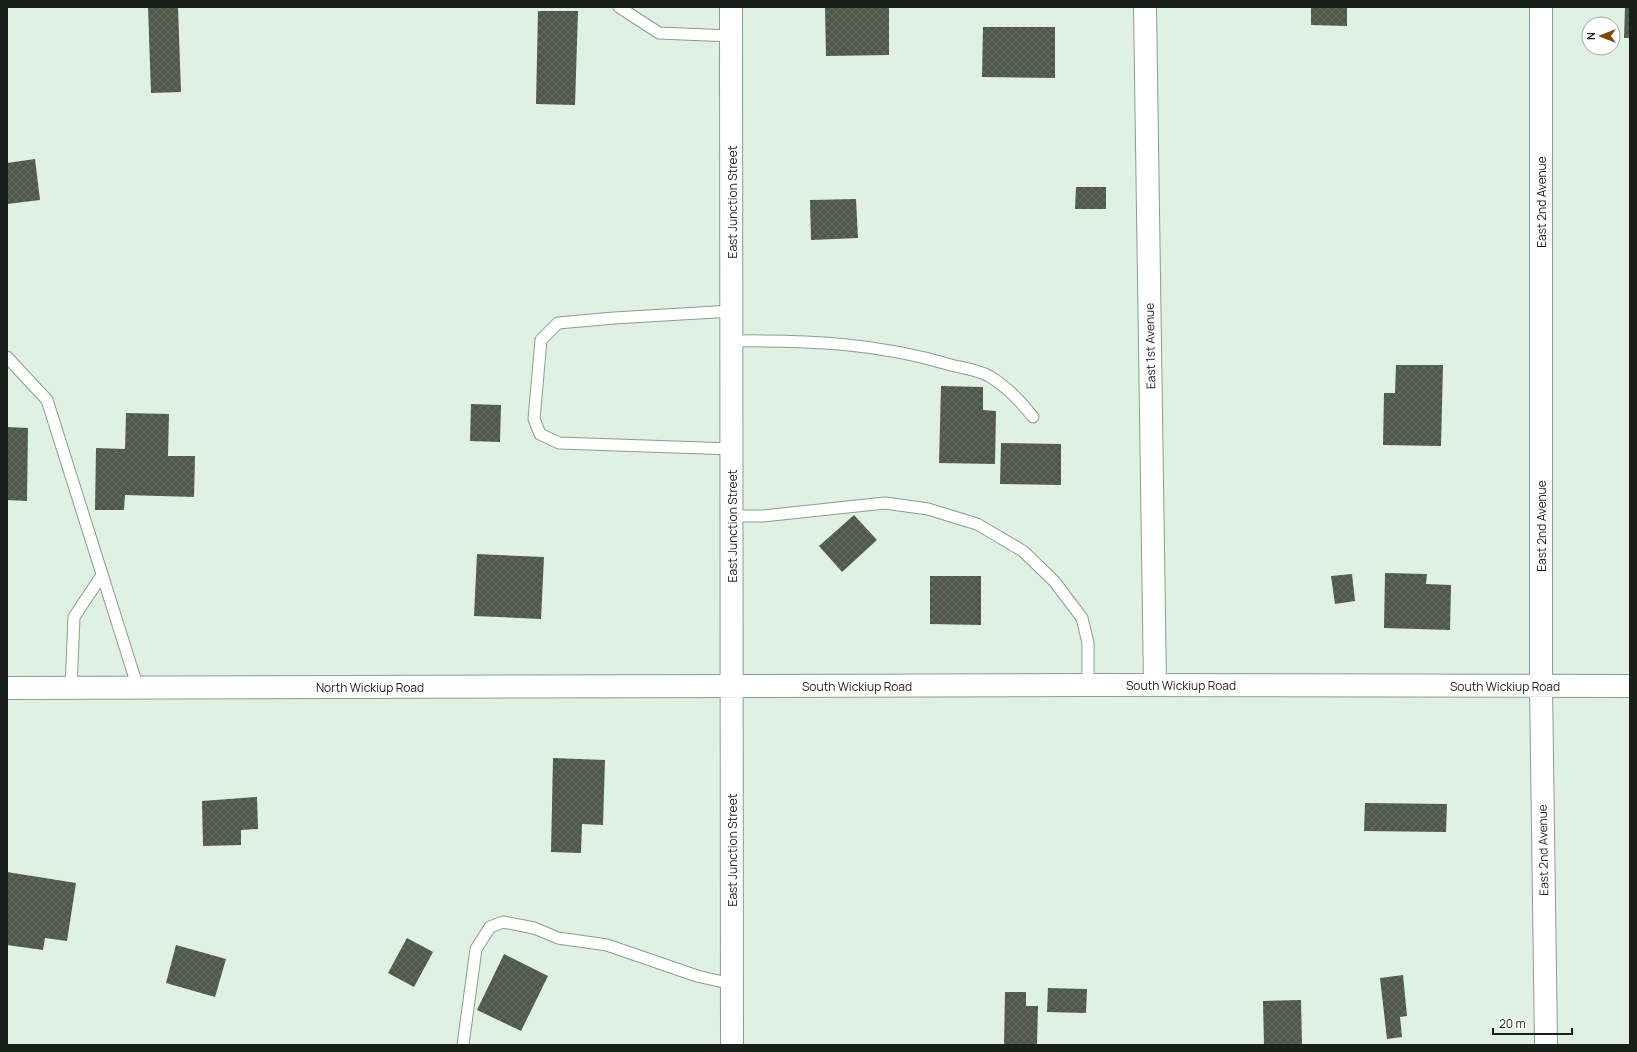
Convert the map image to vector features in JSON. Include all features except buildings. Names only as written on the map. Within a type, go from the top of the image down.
[{"type":"street","name":"East Junction Street","points":[[731,7],[732,1045]]},
{"type":"street","name":"East 1st Avenue","points":[[1145,7],[1155,685]]},
{"type":"street","name":"East 2nd Avenue","points":[[1541,7],[1541,686],[1546,1045]]},
{"type":"street","name":"South Wickiup Road","points":[[732,686],[1630,686]]},
{"type":"street","name":"North Wickiup Road","points":[[7,688],[732,686]]},
{"type":"lane","points":[[620,7],[659,33],[731,36]]},
{"type":"lane","points":[[732,311],[558,323],[540,340],[534,419],[540,434],[559,443],[732,449]]},
{"type":"lane","points":[[732,341],[794,340],[862,345],[922,356],[988,376],[1017,396],[1032,417]]},
{"type":"lane","points":[[7,357],[47,400],[138,688]]},
{"type":"lane","points":[[732,516],[762,516],[885,503],[928,509],[978,524],[1023,550],[1054,581],[1082,618],[1088,643],[1088,685]]},
{"type":"lane","points":[[72,688],[74,617],[102,575]]},
{"type":"lane","points":[[463,1045],[476,949],[490,927],[503,922],[534,928],[558,938],[608,945],[697,976],[732,984]]}]
